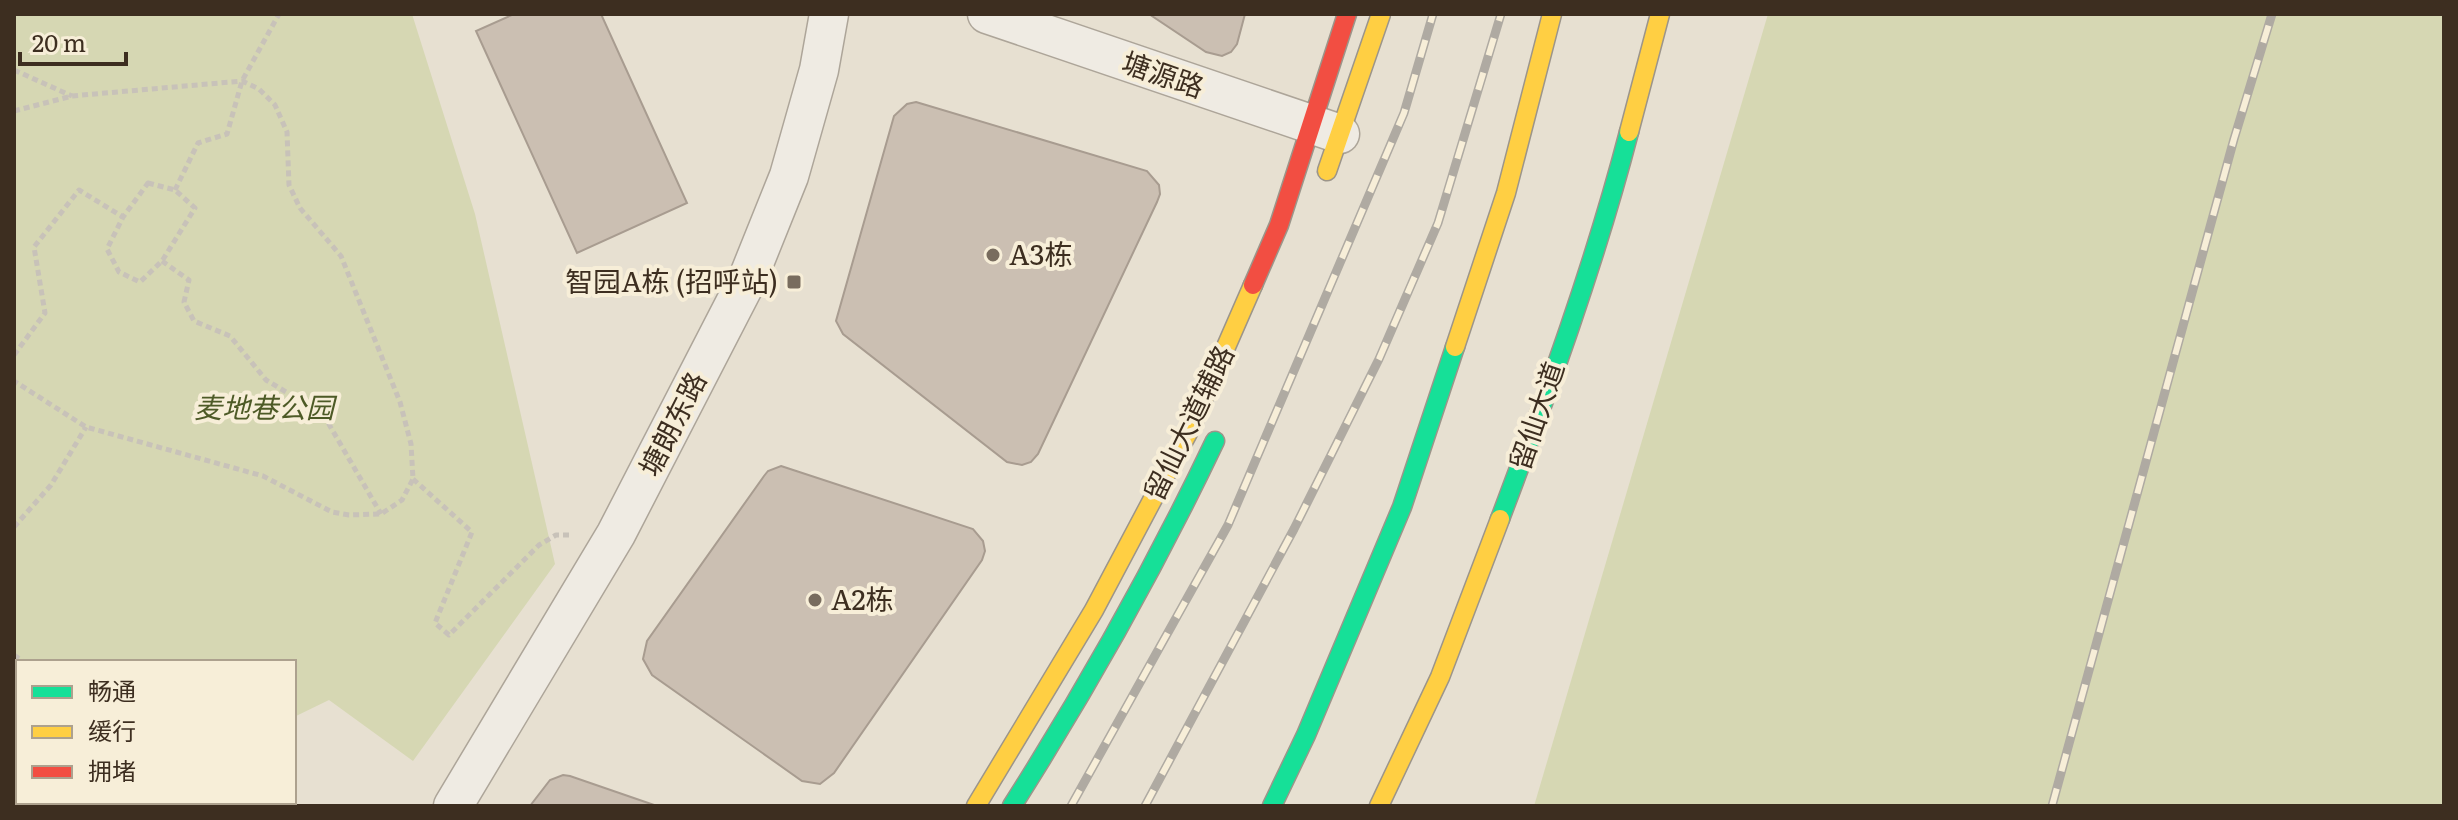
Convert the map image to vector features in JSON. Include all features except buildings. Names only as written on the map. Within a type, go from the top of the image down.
[{"type":"main road","name":"留仙大道辅路","points":[[1319,192],[1325,129],[1347,14]]},
{"type":"main road","name":"留仙大道辅路","points":[[976,806],[1094,610],[1191,427],[1279,225],[1381,14]]},
{"type":"main road","points":[[1272,806],[1306,735],[1402,507],[1506,193],[1552,14]]},
{"type":"main road","name":"留仙大道","points":[[1379,806],[1440,677],[1533,431],[1614,190],[1660,14]]},
{"type":"main road","name":"留仙大道辅路","points":[[1012,806],[1105,655],[1162,551],[1223,423]]},
{"type":"street","name":"塘朗东路","points":[[453,806],[616,534],[748,278],[789,176],[819,70],[829,14]]},
{"type":"street","name":"塘源路","points":[[987,14],[1325,129]]},
{"type":"path","points":[[175,190],[198,143],[227,134],[242,81],[279,14]]},
{"type":"path","points":[[14,70],[72,96]]},
{"type":"path","points":[[14,111],[72,96],[242,81],[259,89],[275,105],[287,132],[289,185],[300,208],[341,256],[400,402],[411,444],[413,479],[402,500],[381,514],[332,512],[263,476],[86,427],[14,381]]},
{"type":"path","points":[[148,183],[175,190],[195,208],[162,261],[140,282],[119,272],[107,249],[123,217],[148,183]]},
{"type":"path","points":[[14,355],[45,313],[34,247],[52,224],[79,190],[123,217]]},
{"type":"path","points":[[162,261],[189,280],[184,302],[194,321],[230,336],[266,380],[323,414],[381,514]]},
{"type":"path","points":[[14,527],[51,485],[86,427]]},
{"type":"path","points":[[413,479],[472,532],[435,623],[449,635],[539,545],[556,535],[616,534]]},
{"type":"green space","name":"麦地巷公园","points":[[14,14],[412,14],[475,214],[555,564],[413,761],[329,700],[296,716],[296,660],[16,660],[16,752]]},
{"type":"green space","points":[[1768,14],[2444,14],[2444,806],[1534,806]]},
{"type":"railway","points":[[1071,806],[1228,525],[1404,113],[1433,14]]},
{"type":"railway","points":[[1145,806],[1294,529],[1379,359],[1438,223],[1501,14]]},
{"type":"railway","points":[[2052,806],[2234,139],[2272,14]]},
{"type":"traffic: fast","points":[[1500,519],[1570,327],[1629,132]]},
{"type":"traffic: fast","points":[[1272,806],[1306,735],[1402,507],[1455,347]]},
{"type":"traffic: fast","points":[[1012,806],[1119,626],[1169,535],[1215,441]]},
{"type":"traffic: slow","points":[[1327,171],[1381,14]]},
{"type":"traffic: slow","points":[[1455,347],[1506,193],[1552,14]]},
{"type":"traffic: slow","points":[[1629,132],[1660,14]]},
{"type":"traffic: slow","points":[[976,806],[1094,610],[1191,427],[1253,285]]},
{"type":"traffic: slow","points":[[1379,806],[1440,677],[1500,519]]},
{"type":"traffic: jam","points":[[1253,285],[1279,225],[1347,14]]},
{"type":"place","name":"A3栋","points":[[993,255]]},
{"type":"place","name":"智园A栋 (招呼站)","points":[[794,282]]},
{"type":"place","name":"A2栋","points":[[815,600]]}]
